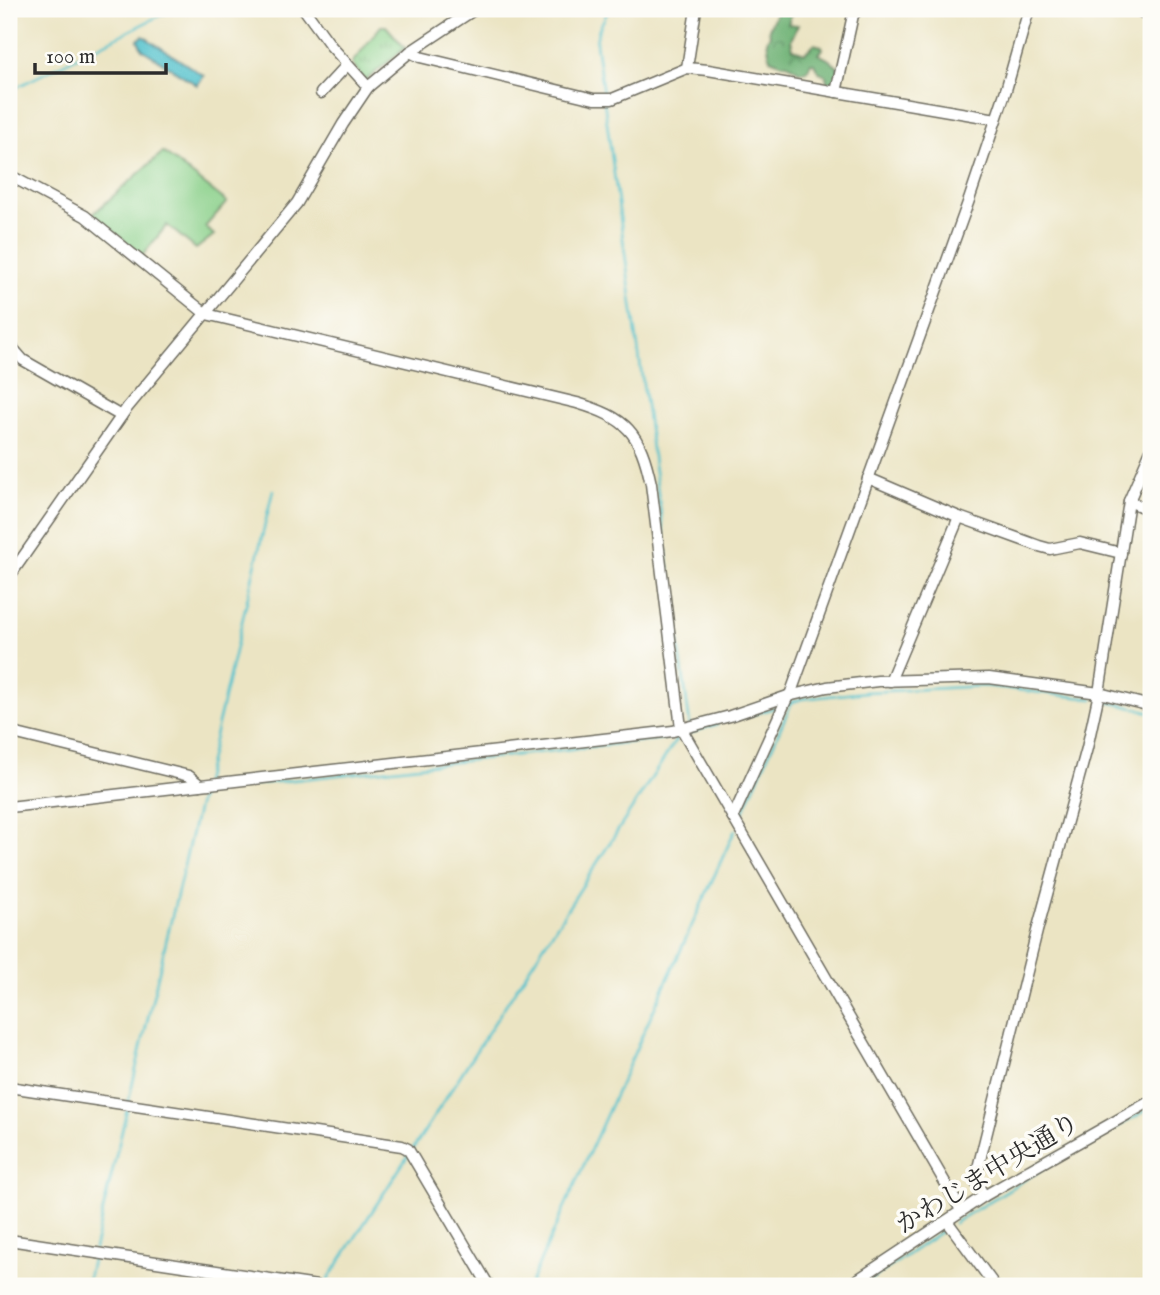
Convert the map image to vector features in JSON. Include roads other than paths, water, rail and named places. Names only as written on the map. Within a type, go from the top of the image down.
[{"type":"street","points":[[304,9],[347,65],[368,87]]},
{"type":"street","points":[[9,577],[121,416],[297,203],[368,87],[411,52],[475,9]]},
{"type":"street","points":[[687,68],[695,9]]},
{"type":"street","points":[[836,92],[853,15],[858,9]]},
{"type":"street","points":[[733,817],[789,695],[869,478],[996,119],[1029,9]]},
{"type":"street","points":[[1136,9],[1151,17]]},
{"type":"street","points":[[411,52],[420,57],[594,99],[612,99],[687,68],[996,119]]},
{"type":"street","points":[[321,93],[347,65]]},
{"type":"street","points":[[9,175],[85,216],[206,314],[577,403],[603,411],[627,427],[639,444],[651,484],[681,728],[961,1210]]},
{"type":"street","points":[[9,344],[23,360],[121,416]]},
{"type":"street","points":[[984,1196],[975,1180],[1033,945],[1087,748],[1099,693],[1129,501],[1151,450]]},
{"type":"street","points":[[869,478],[958,517],[1039,547],[1050,549],[1080,543],[1121,553]]},
{"type":"street","points":[[1129,501],[1151,511]]},
{"type":"street","points":[[890,681],[958,517]]},
{"type":"street","points":[[9,807],[673,731],[730,716],[789,695],[853,683],[989,678],[1099,693],[1151,706]]},
{"type":"street","points":[[9,732],[189,776],[200,785]]},
{"type":"street","points":[[9,1087],[402,1146],[408,1149],[415,1160],[489,1286]]},
{"type":"street","name":"かわじま中央通り","points":[[848,1286],[961,1210],[1151,1101]]},
{"type":"street","points":[[947,1221],[995,1286]]},
{"type":"street","points":[[9,1240],[317,1286]]},
{"type":"water","points":[[143,36],[204,76],[197,85],[142,49],[138,40]]},
{"type":"waterway","points":[[9,91],[173,9]]},
{"type":"waterway","points":[[609,9],[598,31],[596,43],[690,725]]},
{"type":"waterway","points":[[204,783],[273,490]]},
{"type":"waterway","points":[[787,704],[801,699],[866,692],[985,686],[1093,699]]},
{"type":"waterway","points":[[1100,700],[1151,712]]},
{"type":"waterway","points":[[739,821],[792,702]]},
{"type":"waterway","points":[[740,718],[781,706]]},
{"type":"waterway","points":[[186,792],[678,737],[717,724]]},
{"type":"waterway","points":[[413,1149],[678,737]]},
{"type":"waterway","points":[[128,1103],[202,789]]},
{"type":"waterway","points":[[529,1286],[735,830]]},
{"type":"waterway","points":[[954,1223],[1047,1166],[1151,1108]]},
{"type":"waterway","points":[[94,1249],[127,1109]]},
{"type":"waterway","points":[[324,1286],[409,1154]]},
{"type":"waterway","points":[[862,1286],[948,1227]]},
{"type":"waterway","points":[[86,1286],[93,1256]]}]
